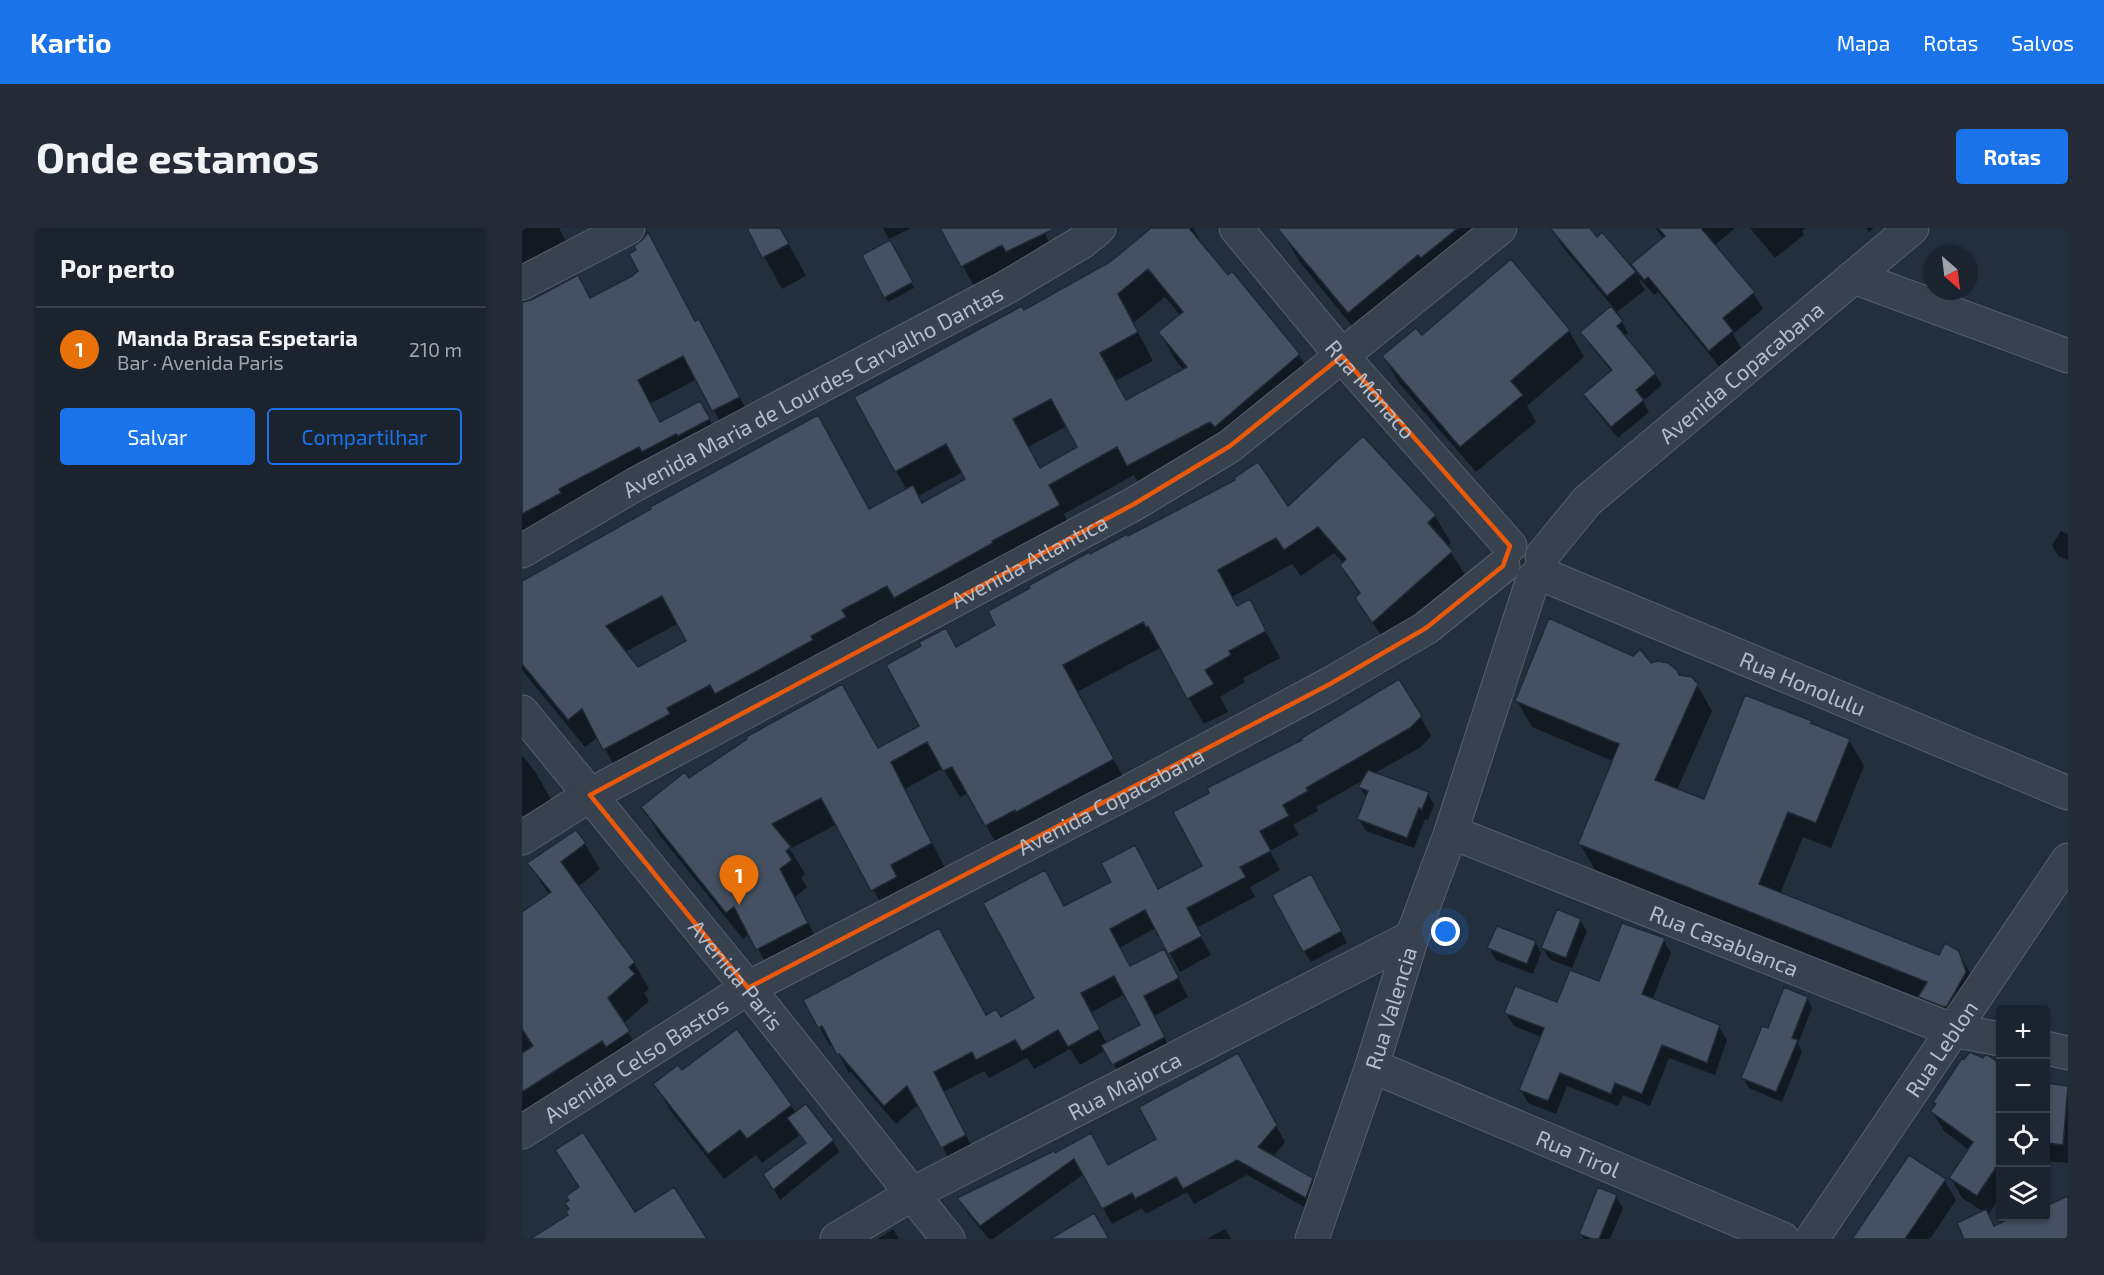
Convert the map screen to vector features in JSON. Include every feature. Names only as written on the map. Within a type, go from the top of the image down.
[{"type":"street","points":[[522,283],[627,228]]},
{"type":"street","name":"Avenida Maria de Lourdes Carvalho Dantas","points":[[522,551],[636,484],[1006,287],[1082,242],[1099,228]]},
{"type":"street","name":"Rua Mônaco","points":[[1236,228],[1523,569]]},
{"type":"street","name":"Avenida Atlantica","points":[[522,838],[590,795],[1134,504],[1230,446],[1500,228]]},
{"type":"street","name":"Avenida Copacabana","points":[[748,988],[1124,794],[1330,684],[1426,628],[1465,598],[1523,569],[1572,520],[1587,501],[1911,228]]},
{"type":"street","points":[[1854,277],[2068,356]]},
{"type":"street","name":"Rua Honolulu","points":[[1523,569],[2068,793]]},
{"type":"street","name":"Rua Valencia","points":[[1312,1239],[1372,1066],[1412,937],[1451,832],[1523,569]]},
{"type":"street","name":"Avenida Paris","points":[[522,712],[748,988],[948,1239]]},
{"type":"street","name":"Rua Casablanca","points":[[1451,832],[1952,1030],[1996,1038]]},
{"type":"street","name":"Rua Leblon","points":[[1812,1239],[2068,860]]},
{"type":"street","name":"Rua Majorca","points":[[837,1239],[912,1194],[1412,937]]},
{"type":"street","name":"Avenida Celso Bastos","points":[[522,1132],[748,988]]},
{"type":"street","points":[[2050,1049],[2068,1053]]},
{"type":"street","name":"Rua Tirol","points":[[1372,1066],[1783,1239]]},
{"type":"highlighted area","points":[[1342,356],[1510,546],[1503,566],[1426,628],[1330,684],[748,988],[590,795],[1134,504],[1230,446]]},
{"type":"building","points":[[747,228],[780,228],[789,244],[762,258]]},
{"type":"building","points":[[940,228],[1056,228],[1006,252],[1002,245],[961,267]]},
{"type":"building","points":[[1151,228],[1189,228],[1228,275],[1232,271],[1300,354],[1215,427],[1210,422],[1127,466],[1117,447],[1049,485],[1060,505],[992,541],[993,543],[894,598],[887,586],[842,610],[846,617],[811,636],[813,640],[715,694],[710,685],[667,708],[670,714],[603,750],[582,709],[568,720],[522,664],[522,581],[651,509],[650,507],[818,415],[869,509],[913,485],[922,503],[965,479],[946,444],[895,472],[854,397],[1022,306],[1024,310],[1110,262]],"holes":[[[1148,269],[1183,312],[1158,332],[1187,367],[1126,400],[1100,353],[1138,332],[1118,294]],[[1051,399],[1077,447],[1040,468],[1013,419]],[[662,596],[686,641],[638,667],[606,626]]]},
{"type":"building","points":[[1277,228],[1458,228],[1421,258],[1418,255],[1348,313]]},
{"type":"building","points":[[1550,228],[1590,228],[1597,237],[1602,232],[1636,272],[1607,296]]},
{"type":"building","points":[[1658,228],[1701,228],[1755,292],[1723,318],[1733,331],[1709,351],[1648,277],[1644,280],[1631,264],[1665,236]]},
{"type":"building","points":[[648,232],[695,321],[699,319],[740,397],[712,411],[683,356],[638,380],[660,422],[700,401],[710,419],[642,452],[639,447],[559,489],[561,493],[522,514],[522,302],[531,300],[578,275],[590,298],[632,276],[638,271],[629,254],[636,250],[634,246]]},
{"type":"building","points":[[890,240],[913,282],[884,298],[862,255]]},
{"type":"building","points":[[1511,259],[1570,330],[1511,381],[1523,395],[1460,447],[1382,356],[1416,328],[1422,335]]},
{"type":"building","points":[[1611,306],[1623,321],[1617,326],[1656,373],[1636,390],[1644,400],[1611,427],[1583,394],[1612,370],[1580,332]]},
{"type":"building","points":[[1363,436],[1436,515],[1428,523],[1453,551],[1372,623],[1355,598],[1360,593],[1340,565],[1346,559],[1318,527],[1284,550],[1276,538],[1218,570],[1237,606],[1250,599],[1266,631],[1229,651],[1231,655],[1205,670],[1214,684],[1187,699],[1148,626],[1146,627],[1143,622],[1063,665],[1114,759],[1016,812],[1015,810],[985,826],[952,767],[943,771],[927,742],[891,762],[932,843],[891,865],[897,877],[871,891],[821,798],[772,824],[791,847],[786,851],[792,860],[780,869],[808,923],[756,950],[734,907],[726,913],[641,807],[685,772],[689,778],[747,739],[746,737],[842,684],[878,748],[919,726],[886,665],[921,646],[919,642],[946,628],[956,647],[995,625],[988,611],[1030,588],[1028,586],[1089,552],[1090,554],[1127,534],[1128,536],[1235,480],[1234,478],[1258,462],[1288,506]]},
{"type":"building","points":[[1549,618],[1633,656],[1640,649],[1651,663],[1658,661],[1668,663],[1677,670],[1679,675],[1692,677],[1698,684],[1655,780],[1704,799],[1745,695],[1812,721],[1811,723],[1850,739],[1816,823],[1788,812],[1759,884],[1939,955],[1945,943],[1959,951],[1966,972],[1947,1006],[1944,1007],[1918,997],[1927,982],[1578,844],[1619,744],[1515,701]]},
{"type":"building","points":[[1399,679],[1422,716],[1410,728],[1306,788],[1308,791],[1283,805],[1289,816],[1260,831],[1271,851],[1240,867],[1246,877],[1187,908],[1202,936],[1168,954],[1145,910],[1110,929],[1130,966],[1164,949],[1179,978],[1144,996],[1165,1037],[1112,1065],[1101,1045],[1140,1025],[1114,976],[1081,993],[1100,1029],[1068,1047],[1058,1030],[1022,1051],[1015,1040],[976,1060],[972,1052],[934,1072],[966,1135],[941,1148],[907,1086],[884,1106],[839,1054],[837,1055],[822,1026],[818,1028],[803,1000],[939,928],[986,1015],[996,1009],[1001,1017],[1034,998],[983,903],[1045,870],[1064,906],[1111,882],[1101,863],[1135,845],[1158,889],[1202,866],[1173,812],[1209,793],[1207,788],[1302,740],[1300,739]]},
{"type":"building","points":[[1368,770],[1429,792],[1422,810],[1419,808],[1407,838],[1357,819],[1368,791],[1358,787]]},
{"type":"building","points":[[576,830],[586,843],[561,862],[635,962],[629,967],[635,974],[608,998],[630,1031],[606,1047],[602,1041],[522,1092],[522,1053],[533,1046],[522,1029],[522,912],[551,892],[527,863]]},
{"type":"building","points":[[1311,874],[1342,931],[1303,952],[1272,895]]},
{"type":"building","points":[[1557,909],[1581,919],[1566,958],[1541,948]]},
{"type":"building","points":[[1622,923],[1665,938],[1642,994],[1720,1025],[1707,1063],[1662,1045],[1642,1094],[1615,1083],[1611,1094],[1560,1073],[1548,1101],[1519,1090],[1544,1028],[1504,1013],[1515,986],[1557,1002],[1570,970],[1599,981]]},
{"type":"building","points":[[1497,926],[1536,941],[1527,964],[1487,948]]},
{"type":"building","points":[[1784,987],[1808,997],[1792,1038],[1798,1040],[1776,1092],[1741,1078],[1762,1026],[1768,1028]]},
{"type":"building","points":[[737,1029],[792,1105],[747,1139],[740,1130],[708,1154],[653,1084],[678,1065],[682,1070]]},
{"type":"building","points":[[1970,1052],[1983,1058],[1985,1055],[1989,1056],[1996,1061],[1996,1168],[1977,1196],[1949,1178],[1973,1142],[1930,1111],[1936,1104],[1933,1102],[1962,1058],[1964,1059]]},
{"type":"building","points":[[1238,1053],[1277,1125],[1258,1147],[1313,1178],[1306,1198],[1237,1160],[1183,1189],[1176,1177],[1135,1199],[1132,1193],[1102,1209],[1074,1159],[980,1226],[957,1198],[1054,1151],[1055,1153],[1091,1133],[1108,1165],[1156,1139],[1139,1107]]},
{"type":"building","points":[[2050,1084],[2068,1086],[2063,1145],[2050,1143]]},
{"type":"building","points":[[806,1104],[834,1140],[773,1190],[763,1174],[806,1143],[787,1118]]},
{"type":"building","points":[[583,1132],[635,1212],[674,1187],[707,1239],[530,1239],[568,1215],[566,1211],[569,1209],[565,1203],[569,1200],[566,1196],[579,1187],[555,1150]]},
{"type":"building","points":[[1909,1155],[1946,1179],[1905,1239],[1852,1239]]},
{"type":"building","points":[[1598,1187],[1617,1195],[1599,1239],[1592,1239],[1579,1234]]},
{"type":"building","points":[[2068,1196],[2068,1239],[1964,1239],[1957,1223],[1986,1209],[1994,1226],[2004,1221],[2050,1221],[2050,1204]]},
{"type":"building","points":[[1094,1213],[1109,1239],[1050,1239]]},
{"type":"place","name":"Manda Brasa Espetaria","points":[[739,905]]}]
